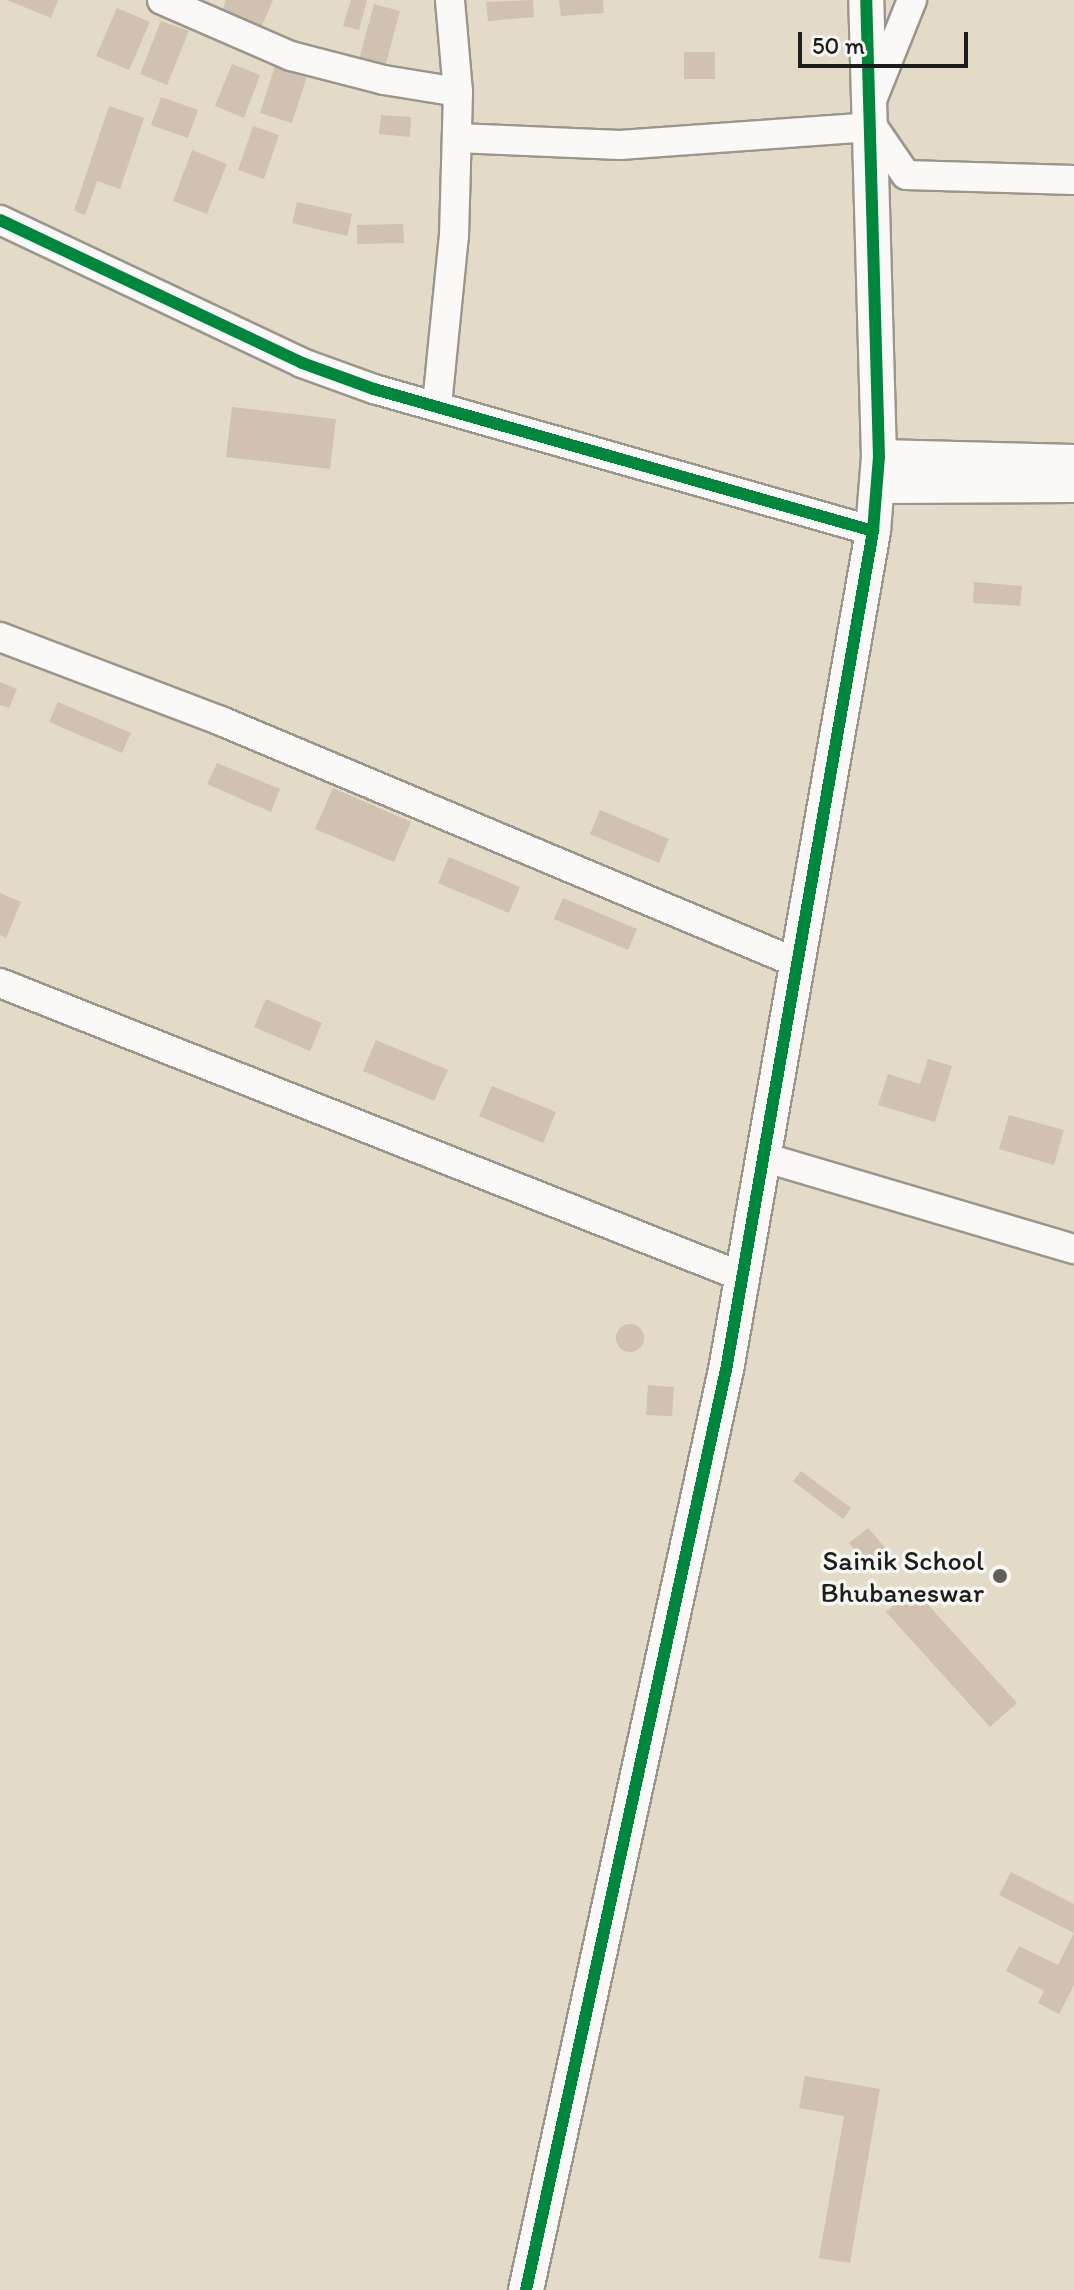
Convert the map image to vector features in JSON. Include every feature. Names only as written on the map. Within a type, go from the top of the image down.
[{"type":"street","points":[[162,0],[291,56],[384,80],[458,92]]},
{"type":"street","points":[[437,405],[454,236],[458,92],[450,0]]},
{"type":"street","points":[[526,2290],[743,1277],[873,531],[878,472],[872,114],[866,0]]},
{"type":"street","points":[[912,0],[872,114],[906,175],[1074,180]]},
{"type":"street","points":[[457,138],[620,145],[872,114]]},
{"type":"street","points":[[0,220],[302,363],[873,531]]},
{"type":"street","points":[[878,472],[1074,462]]},
{"type":"street","points":[[878,472],[1074,485]]},
{"type":"street","points":[[0,637],[221,721],[797,963]]},
{"type":"street","points":[[0,983],[743,1277]]},
{"type":"street","points":[[763,1157],[1074,1249]]},
{"type":"building","points":[[7,0],[58,0],[51,18]]},
{"type":"building","points":[[226,0],[273,0],[260,30],[221,14]]},
{"type":"building","points":[[351,0],[367,0],[359,30],[343,26]]},
{"type":"building","points":[[533,0],[534,17],[488,21],[486,2]]},
{"type":"building","points":[[559,0],[603,0],[604,13],[561,16]]},
{"type":"building","points":[[374,4],[400,11],[385,67],[359,60]]},
{"type":"building","points":[[117,8],[150,22],[129,70],[96,56]]},
{"type":"building","points":[[161,21],[189,31],[167,85],[140,74]]},
{"type":"building","points":[[684,52],[715,52],[715,79],[684,79]]},
{"type":"building","points":[[276,63],[308,73],[292,123],[260,113]]},
{"type":"building","points":[[232,64],[260,75],[244,118],[215,106]]},
{"type":"building","points":[[161,97],[198,110],[188,138],[151,125]]},
{"type":"building","points":[[109,106],[144,118],[120,189],[97,181],[85,215],[74,211]]},
{"type":"building","points":[[381,115],[411,117],[410,137],[379,134]]},
{"type":"building","points":[[253,126],[279,135],[264,179],[238,170]]},
{"type":"building","points":[[192,150],[227,164],[207,214],[173,201]]},
{"type":"building","points":[[297,202],[352,214],[347,236],[292,223]]},
{"type":"building","points":[[403,224],[404,243],[357,244],[357,225]]},
{"type":"building","points":[[232,407],[336,419],[330,469],[226,457]]},
{"type":"building","points":[[974,582],[1022,586],[1020,606],[973,603]]},
{"type":"building","points":[[0,682],[17,689],[9,708],[0,705]]},
{"type":"building","points":[[58,702],[131,733],[122,753],[49,722]]},
{"type":"building","points":[[217,763],[280,789],[271,812],[207,784]]},
{"type":"building","points":[[333,788],[411,822],[394,862],[315,829]]},
{"type":"building","points":[[600,810],[669,839],[659,863],[590,834]]},
{"type":"building","points":[[449,857],[520,887],[509,913],[438,883]]},
{"type":"building","points":[[0,893],[21,902],[6,938],[0,935]]},
{"type":"building","points":[[563,898],[637,929],[628,950],[554,919]]},
{"type":"building","points":[[266,999],[322,1023],[310,1051],[254,1027]]},
{"type":"building","points":[[376,1040],[448,1070],[434,1101],[363,1071]]},
{"type":"building","points":[[928,1059],[952,1066],[935,1122],[878,1105],[888,1074],[920,1084]]},
{"type":"building","points":[[492,1086],[556,1112],[543,1143],[479,1116]]},
{"type":"building","points":[[1009,1115],[1064,1130],[1054,1165],[999,1149]]},
{"type":"building","points":[[630,1324],[640,1328],[644,1338],[640,1348],[630,1352],[620,1348],[616,1338],[620,1328]]},
{"type":"building","points":[[648,1385],[674,1387],[672,1416],[646,1415]]},
{"type":"building","points":[[801,1471],[851,1508],[843,1519],[793,1481]]},
{"type":"building","points":[[868,1528],[887,1550],[868,1566],[849,1543]]},
{"type":"building","points":[[913,1588],[1017,1703],[990,1727],[886,1612]]},
{"type":"building","points":[[1011,1872],[1074,1904],[1074,1933],[999,1895]]},
{"type":"building","points":[[1074,1933],[1074,1985],[1059,2014],[1038,2003],[1044,1991],[1006,1971],[1019,1946],[1058,1965]]},
{"type":"building","points":[[805,2076],[880,2089],[850,2263],[819,2258],[844,2116],[799,2108]]},
{"type":"cycle path","points":[[526,2290],[726,1370],[873,531],[879,457],[866,0]]},
{"type":"cycle path","points":[[0,220],[302,363],[374,389],[873,531]]},
{"type":"place","name":"Sainik School Bhubaneswar","points":[[1000,1576]]}]
